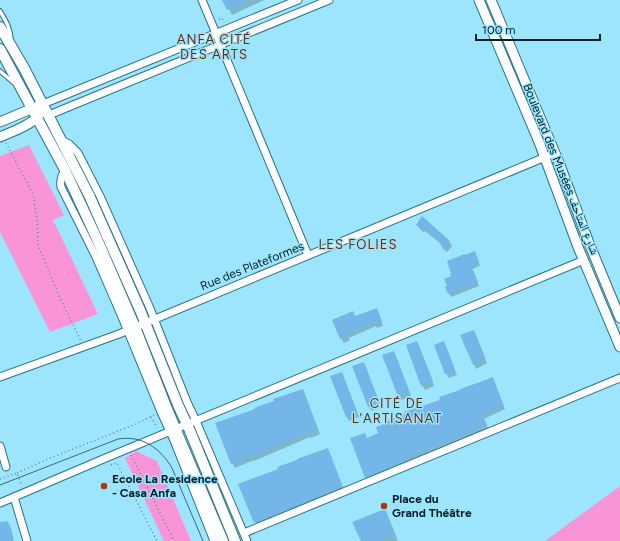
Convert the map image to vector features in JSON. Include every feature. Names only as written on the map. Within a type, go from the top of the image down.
[{"type":"main road","points":[[0,27],[49,115],[150,321],[178,405],[192,423],[235,541]]},
{"type":"main road","points":[[0,49],[65,170],[98,239],[131,328],[167,409],[173,430],[223,541]]},
{"type":"street","points":[[202,0],[308,255]]},
{"type":"street","points":[[1,136],[25,125],[43,104],[298,0]]},
{"type":"street","points":[[49,115],[329,0]]},
{"type":"street","name":"Boulevard des Musées شارع المتاحف","points":[[478,0],[545,157],[584,260],[620,347]]},
{"type":"street","name":"Boulevard des Musées شارع المتاحف","points":[[491,0],[555,153],[589,243],[620,318]]},
{"type":"street","points":[[0,122],[34,113]]},
{"type":"street","name":"Rue des Plateformes","points":[[0,376],[150,321],[555,153]]},
{"type":"street","points":[[0,502],[584,260]]},
{"type":"street","points":[[131,328],[161,412],[173,430],[214,541]]},
{"type":"street","points":[[244,533],[620,378]]},
{"type":"street","points":[[192,423],[247,541]]},
{"type":"street","points":[[0,446],[6,467]]},
{"type":"street","points":[[14,497],[27,541]]},
{"type":"lane","points":[[0,11],[10,29],[11,46]]},
{"type":"lane","points":[[0,71],[9,80],[20,87]]},
{"type":"path","points":[[1,136],[33,194],[37,220],[38,245],[60,298],[84,346]]},
{"type":"path","points":[[0,479],[136,424],[161,412]]},
{"type":"path","points":[[151,417],[161,435]]},
{"type":"path","points":[[128,449],[174,541]]},
{"type":"path","points":[[108,457],[111,465],[117,463],[157,541]]},
{"type":"path","points":[[17,473],[24,492]]},
{"type":"shaded area","points":[[29,145],[64,215],[53,220],[98,314],[50,332],[0,232],[0,156]]},
{"type":"shaded area","points":[[136,451],[157,461],[191,541],[164,541],[125,458]]},
{"type":"shaded area","points":[[620,486],[620,541],[545,541]]},
{"type":"building","points":[[222,0],[247,0],[227,10]]},
{"type":"building","points":[[422,216],[450,241],[444,248],[440,244],[441,242],[422,227],[420,228],[416,225]]},
{"type":"building","points":[[475,251],[479,262],[471,265],[478,282],[448,294],[444,279],[451,276],[451,273],[447,261]]},
{"type":"building","points":[[377,308],[382,321],[374,324],[373,322],[347,333],[348,335],[340,339],[332,320],[353,311],[355,316]]},
{"type":"building","points":[[474,330],[485,358],[473,365],[460,335]]},
{"type":"building","points":[[417,341],[433,381],[421,386],[406,345]]},
{"type":"building","points":[[444,341],[455,370],[445,374],[434,345]]},
{"type":"building","points":[[394,351],[409,391],[398,396],[382,355]]},
{"type":"building","points":[[364,362],[379,402],[368,407],[352,366]]},
{"type":"building","points":[[342,372],[357,412],[346,417],[330,376]]},
{"type":"building","points":[[493,377],[503,405],[482,414],[487,425],[438,447],[437,445],[420,453],[419,452],[395,466],[365,478],[350,438],[365,433],[367,438],[378,433],[376,427],[405,414],[404,412],[440,400],[439,397]]},
{"type":"building","points":[[303,389],[318,429],[231,464],[215,423],[255,409],[254,408],[274,401],[273,399]]},
{"type":"building","points":[[328,448],[343,487],[254,523],[238,484],[278,469],[277,467],[297,459]]},
{"type":"building","points":[[385,509],[395,534],[379,541],[361,541],[352,522]]},
{"type":"building","points":[[8,521],[13,541],[0,541],[0,522]]},
{"type":"tram line","points":[[0,485],[118,439],[135,439],[150,444],[162,454],[172,468],[203,541]]},
{"type":"place","name":"Ecole La Residence - Casa Anfa","points":[[104,486]]},
{"type":"place","name":"Place du Grand Théâtre","points":[[384,506]]},
{"type":"district","name":"ANFA CITÉ DES ARTS","points":[[214,46]]},
{"type":"district","name":"LES FOLIES","points":[[358,244]]},
{"type":"district","name":"CITÉ DE L'ARTISANAT","points":[[397,410]]}]
